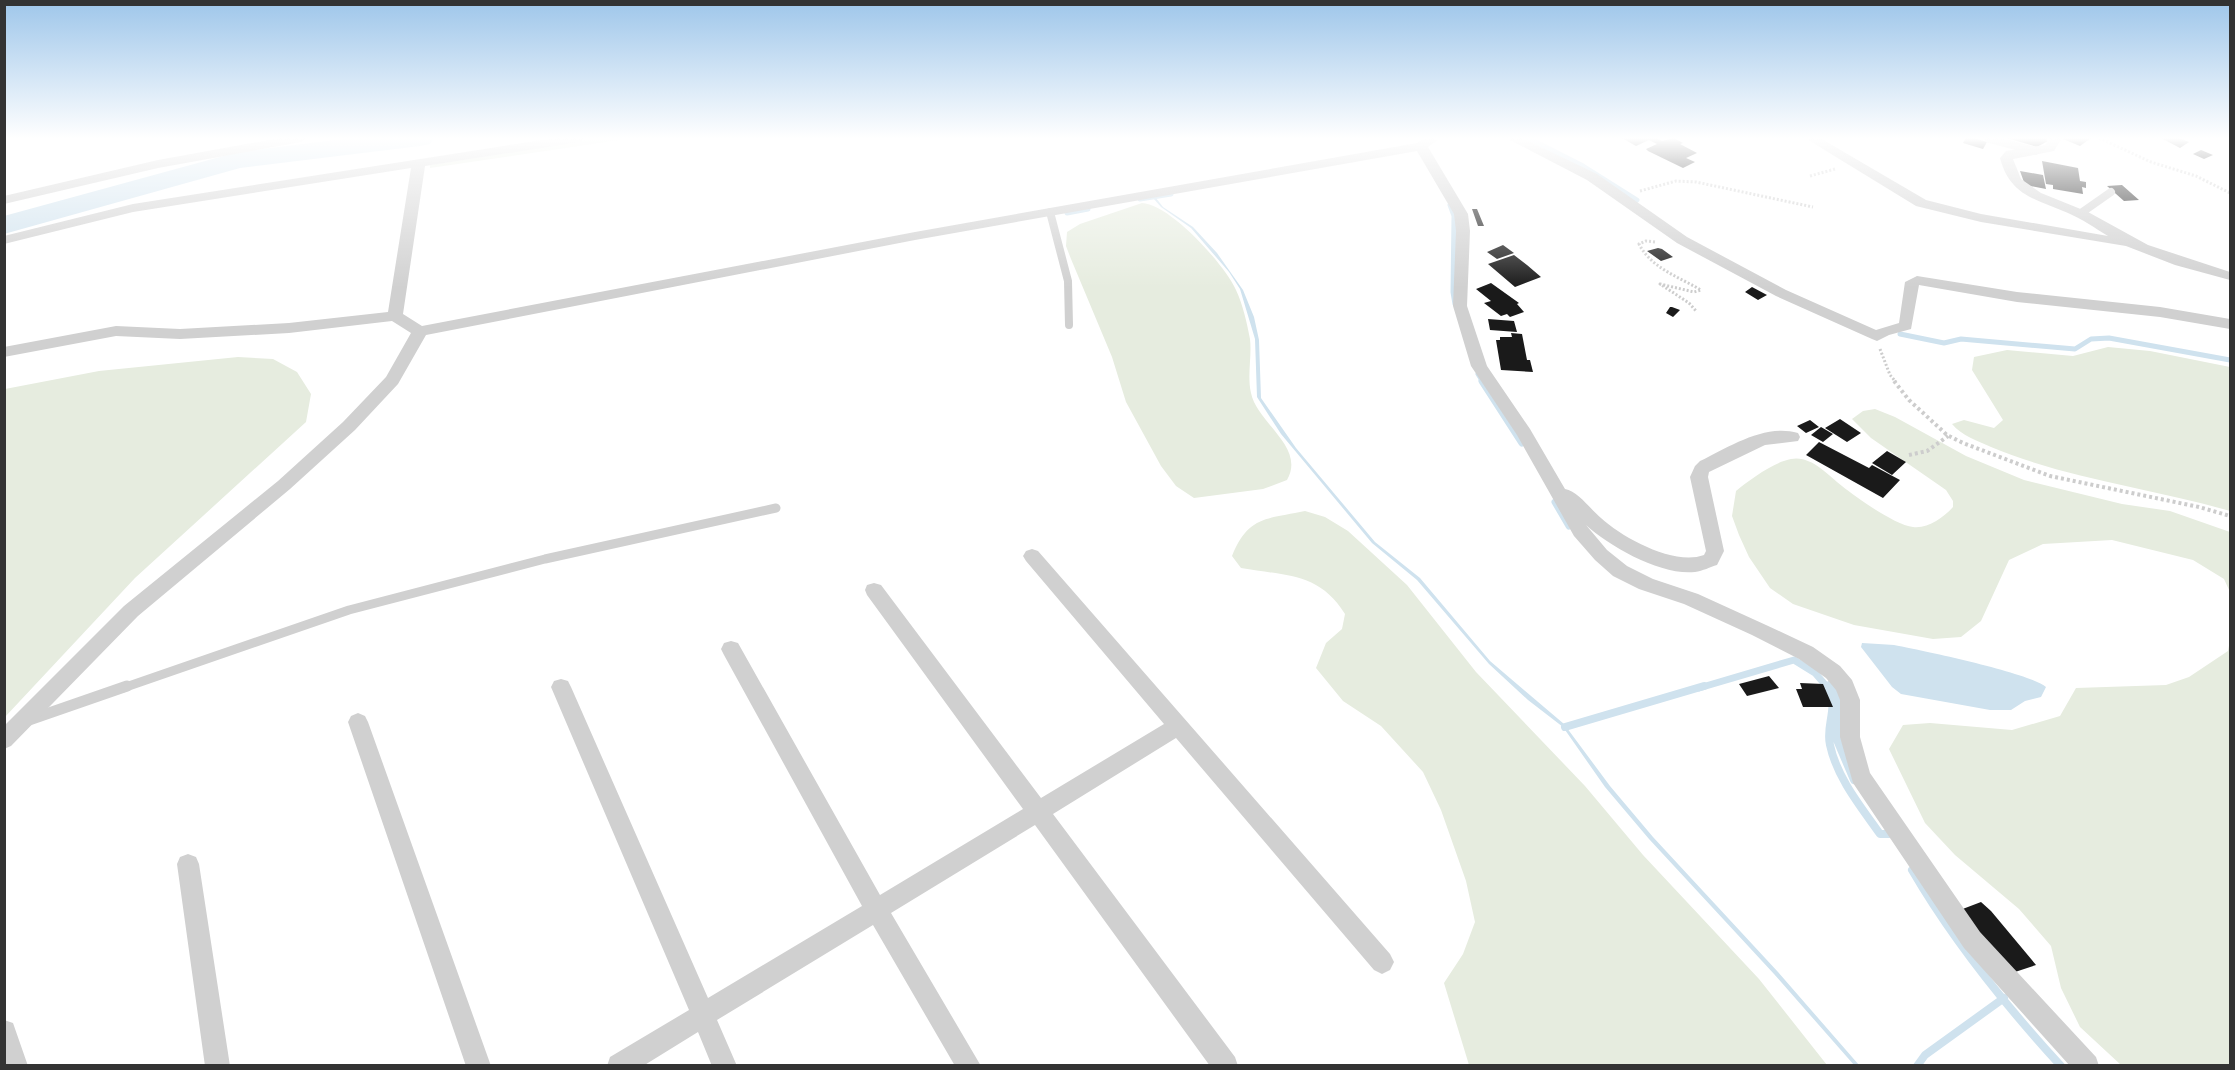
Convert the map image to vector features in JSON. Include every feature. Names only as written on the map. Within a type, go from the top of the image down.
[{"type":"street","points":[[4,200],[56,188]]},
{"type":"street","points":[[4,240],[133,208],[257,188]]},
{"type":"street","points":[[395,316],[414,188]]},
{"type":"street","points":[[4,352],[116,331],[180,334],[289,328],[395,316],[420,331],[1180,188]]},
{"type":"street","points":[[1449,188],[1461,214],[1460,306],[1479,366],[1524,433],[1580,531],[1600,555],[1620,571],[1646,584],[1691,599],[1759,630],[1806,653],[1833,672],[1845,687],[1850,700],[1850,737],[1860,776],[1972,940],[2087,1065]]},
{"type":"street","points":[[1605,188],[1682,240],[1781,293],[1877,336],[1906,326],[1912,282],[1917,280],[2016,297],[2160,312],[2230,324]]},
{"type":"street","points":[[1895,188],[1921,203],[1941,209],[2015,224],[2128,242]]},
{"type":"street","points":[[2026,188],[2032,194],[2081,213],[2128,242],[2150,252],[2230,276]]},
{"type":"street","points":[[4,740],[131,611],[284,485],[349,426],[392,380],[420,331]]},
{"type":"street","points":[[1552,481],[1592,520],[1618,540],[1670,561],[1691,566],[1711,560],[1715,551],[1699,477],[1701,470],[1706,465],[1762,439],[1792,437]]},
{"type":"street","points":[[1032,556],[1382,962]]},
{"type":"street","points":[[874,590],[1226,1065]]},
{"type":"street","points":[[731,649],[876,909],[969,1065]]},
{"type":"street","points":[[561,687],[725,1065]]},
{"type":"street","points":[[358,722],[479,1065]]},
{"type":"street","points":[[619,1065],[1179,726]]},
{"type":"street","points":[[188,864],[219,1065]]},
{"type":"street","points":[[4,1032],[16,1065]]},
{"type":"lane","points":[[2081,213],[2111,192]]},
{"type":"lane","points":[[1050,212],[1068,281],[1069,325]]},
{"type":"lane","points":[[24,722],[349,610],[534,562],[776,508]]},
{"type":"path","points":[[1620,198],[1653,188]]},
{"type":"path","points":[[1724,188],[1813,207]]},
{"type":"path","points":[[1657,242],[1646,241],[1639,244],[1641,250],[1664,270],[1701,290],[1694,292],[1660,284],[1689,303],[1696,312]]},
{"type":"path","points":[[1877,336],[1890,375],[1910,400],[1948,436],[2050,476],[2199,507],[2230,516]]},
{"type":"path","points":[[1909,455],[1927,451],[1948,436]]},
{"type":"shaded area","points":[[1142,203],[1154,206],[1181,224],[1221,266],[1236,290],[1250,339],[1251,393],[1262,415],[1286,446],[1291,468],[1287,480],[1263,489],[1194,498],[1176,486],[1161,466],[1126,402],[1112,357],[1066,246],[1067,232],[1080,224]]},
{"type":"shaded area","points":[[2108,347],[2150,351],[2230,367],[2230,511],[2080,475],[2020,458],[1960,432],[1952,424],[1964,420],[1994,428],[2003,420],[1972,370],[1974,357],[2007,350],[2073,356]]},
{"type":"shaded area","points":[[238,357],[273,359],[297,372],[311,394],[306,422],[135,578],[5,717],[5,389],[99,371]]},
{"type":"shaded area","points":[[1875,409],[1895,417],[1966,456],[2024,480],[2122,504],[2170,511],[2230,532],[2230,592],[2224,579],[2193,560],[2112,540],[2043,544],[2009,560],[1981,621],[1961,637],[1933,639],[1854,625],[1793,604],[1770,588],[1749,557],[1732,516],[1736,491],[1762,472],[1791,459],[1805,460],[1819,467],[1876,510],[1913,527],[1930,524],[1953,507],[1953,501],[1946,490],[1871,438],[1852,419],[1863,411]]},
{"type":"shaded area","points":[[1305,511],[1325,517],[1348,531],[1407,585],[1476,672],[1585,786],[1643,855],[1759,979],[1827,1065],[1469,1065],[1444,983],[1463,954],[1475,922],[1466,881],[1441,810],[1423,772],[1381,726],[1343,701],[1316,668],[1326,643],[1342,629],[1345,614],[1335,600],[1324,590],[1300,578],[1241,568],[1232,556],[1238,543],[1252,526],[1269,518]]},
{"type":"shaded area","points":[[2230,640],[2230,1065],[2121,1065],[2080,1027],[2061,988],[2051,946],[2019,909],[1955,855],[1925,823],[1889,749],[1903,725],[1930,723],[2012,730],[2060,716],[2076,688],[2166,685],[2189,677],[2228,651]]},
{"type":"water","points":[[1153,198],[1193,227],[1217,253],[1243,290],[1254,317],[1259,340],[1261,398],[1296,448],[1375,542],[1420,578],[1490,661],[1564,724],[1610,786],[1653,837],[1778,972],[1859,1065],[1854,1065],[1774,974],[1649,839],[1605,787],[1563,727],[1528,700],[1489,664],[1417,580],[1372,543],[1281,434],[1257,397],[1255,339],[1240,289],[1229,272],[1191,228],[1161,207]]},
{"type":"water","points":[[1862,643],[1894,645],[1974,663],[2019,675],[2046,687],[2041,697],[2025,701],[2011,710],[1990,710],[1901,694],[1892,687],[1861,647]]},
{"type":"building","points":[[2082,188],[2083,194],[2053,189]]},
{"type":"building","points":[[2109,188],[2125,188],[2139,200],[2124,201]]},
{"type":"building","points":[[1472,209],[1477,209],[1484,226],[1478,226]]},
{"type":"building","points":[[1503,245],[1514,253],[1497,259],[1487,252]]},
{"type":"building","points":[[1658,248],[1673,257],[1661,261],[1647,251]]},
{"type":"building","points":[[1514,255],[1541,277],[1515,287],[1488,264]]},
{"type":"building","points":[[1491,283],[1519,303],[1517,304],[1524,312],[1510,317],[1507,314],[1501,316],[1484,303],[1491,301],[1476,289]]},
{"type":"building","points":[[1752,287],[1767,295],[1758,300],[1745,292]]},
{"type":"building","points":[[1670,307],[1680,310],[1673,317],[1666,313]]},
{"type":"building","points":[[1488,319],[1514,321],[1517,332],[1490,330]]},
{"type":"building","points":[[1511,333],[1522,334],[1527,360],[1530,360],[1533,372],[1501,370],[1496,340],[1500,340],[1500,337],[1512,337]]},
{"type":"building","points":[[1840,419],[1861,433],[1847,442],[1825,428]]},
{"type":"building","points":[[1810,420],[1819,427],[1806,433],[1797,426]]},
{"type":"building","points":[[1821,427],[1833,434],[1823,442],[1811,435]]},
{"type":"building","points":[[1819,442],[1869,468],[1872,465],[1900,480],[1883,498],[1806,455]]},
{"type":"building","points":[[1887,451],[1906,462],[1892,475],[1872,463]]},
{"type":"building","points":[[1769,676],[1779,688],[1747,696],[1739,684]]},
{"type":"building","points":[[1800,683],[1823,684],[1833,707],[1803,707],[1796,689],[1802,689]]},
{"type":"building","points":[[1981,902],[2036,965],[2012,973],[1960,910]]},
{"type":"waterway","points":[[4,225],[137,188]]},
{"type":"waterway","points":[[1618,188],[1637,200]]},
{"type":"waterway","points":[[1140,199],[1171,194]]},
{"type":"waterway","points":[[1450,205],[1454,216],[1453,292],[1455,304]]},
{"type":"waterway","points":[[1067,213],[1088,209]]},
{"type":"waterway","points":[[1900,334],[1944,343],[1961,339],[2075,349],[2091,339],[2109,338],[2230,360]]},
{"type":"waterway","points":[[1478,374],[1483,382]]},
{"type":"waterway","points":[[1482,381],[1522,443]]},
{"type":"waterway","points":[[1555,502],[1569,526]]},
{"type":"waterway","points":[[1699,688],[1794,660],[1815,673],[1828,688]]},
{"type":"waterway","points":[[1831,683],[1833,687]]},
{"type":"waterway","points":[[1565,727],[1704,686]]},
{"type":"waterway","points":[[1833,687],[1837,703],[1837,740],[1854,780]]},
{"type":"waterway","points":[[1828,688],[1832,701],[1829,737],[1838,769],[1850,792],[1880,834],[1889,834]]},
{"type":"waterway","points":[[1912,870],[1963,948],[2003,999]]},
{"type":"waterway","points":[[1917,1066],[1925,1055],[2003,999]]},
{"type":"waterway","points":[[2003,999],[2061,1066]]}]
